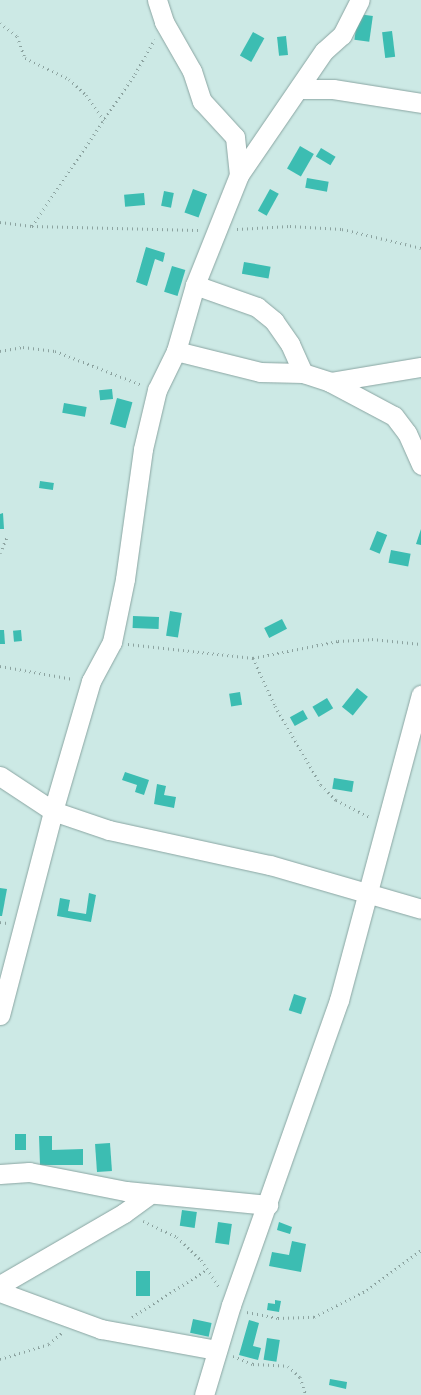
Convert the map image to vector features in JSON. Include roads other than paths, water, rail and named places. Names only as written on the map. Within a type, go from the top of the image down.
[{"type":"street","points":[[158,0],[164,22],[189,64],[202,101],[234,137],[239,175]]},
{"type":"street","points":[[0,1015],[7,964],[91,681],[112,642],[125,579],[143,449],[157,390],[176,351],[195,284],[239,175],[324,51],[342,35],[360,0]]},
{"type":"street","points":[[300,88],[333,88],[421,103]]},
{"type":"street","points":[[195,284],[257,307],[274,321],[290,344],[303,373]]},
{"type":"street","points":[[176,351],[260,372],[303,373],[330,382],[394,416],[407,433],[421,465]]},
{"type":"street","points":[[330,382],[421,367]]},
{"type":"street","points":[[204,1395],[231,1305],[339,1000],[370,892],[421,695]]},
{"type":"street","points":[[0,776],[53,811],[109,830],[270,865],[370,892],[421,909]]},
{"type":"street","points":[[0,1174],[29,1172],[62,1176],[149,1194],[268,1205]]},
{"type":"street","points":[[0,1285],[124,1213],[149,1194]]},
{"type":"street","points":[[0,1292],[101,1329],[217,1350]]}]
